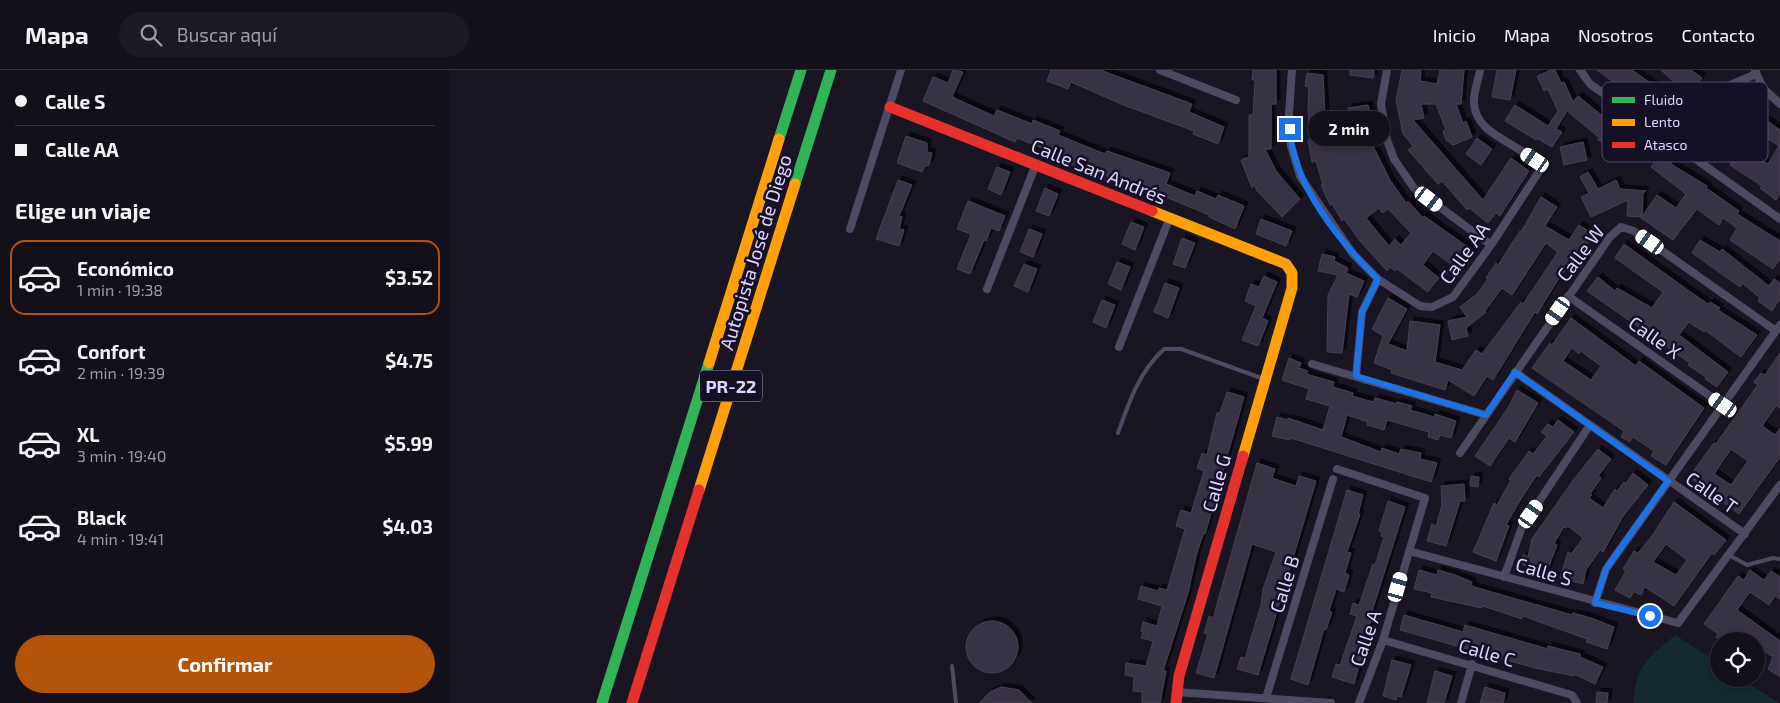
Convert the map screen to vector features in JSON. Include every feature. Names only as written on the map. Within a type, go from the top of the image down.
[{"type":"main road","name":"Autopista José de Diego","points":[[602,703],[801,70]]},
{"type":"main road","name":"Autopista José de Diego","points":[[632,703],[831,70]]},
{"type":"main road","name":"Calle San Andrés","points":[[890,107],[1286,264],[1292,273]]},
{"type":"main road","name":"Calle G","points":[[1176,698],[1264,379],[1292,288],[1292,273]]},
{"type":"street","points":[[850,229],[901,70]]},
{"type":"street","points":[[1160,70],[1236,100]]},
{"type":"street","name":"Calle AA","points":[[1292,70],[1289,113],[1291,146],[1300,176],[1353,254],[1378,279],[1420,306],[1432,307],[1453,298],[1491,245],[1540,170],[1535,160],[1483,125],[1476,114],[1474,102],[1480,70]]},
{"type":"street","points":[[1387,70],[1382,104],[1387,140],[1394,159],[1414,188],[1491,245]]},
{"type":"street","points":[[1580,70],[1590,84],[1602,93]]},
{"type":"street","points":[[1735,82],[1755,72]]},
{"type":"street","points":[[1768,93],[1780,104]]},
{"type":"street","points":[[1699,162],[1780,219]]},
{"type":"street","points":[[986,289],[1036,164]]},
{"type":"street","points":[[1119,347],[1170,217]]},
{"type":"street","name":"Calle W","points":[[1460,453],[1610,236],[1621,228],[1634,231],[1778,328]]},
{"type":"street","points":[[1356,376],[1362,312],[1378,279]]},
{"type":"street","name":"Calle X","points":[[1568,296],[1723,405]]},
{"type":"street","points":[[1595,603],[1606,569],[1778,328]]},
{"type":"street","points":[[1312,364],[1486,415]]},
{"type":"street","name":"Calle T","points":[[1515,372],[1745,534]]},
{"type":"street","points":[[1504,577],[1522,527],[1590,425]]},
{"type":"street","name":"Calle A","points":[[1337,469],[1425,498],[1383,640],[1359,703]]},
{"type":"street","name":"Calle B","points":[[1266,698],[1333,478]]},
{"type":"street","name":"Calle S","points":[[1409,551],[1595,603],[1678,623],[1780,485]]},
{"type":"street","name":"Calle C","points":[[1383,640],[1572,694],[1577,703]]},
{"type":"street","points":[[1461,703],[1472,664]]},
{"type":"street","points":[[1176,698],[1266,698],[1331,703]]},
{"type":"lane","points":[[1118,433],[1135,387],[1152,360],[1164,349],[1181,349],[1264,379]]},
{"type":"lane","points":[[1729,555],[1747,565],[1773,558],[1780,560]]},
{"type":"lane","points":[[952,666],[956,703]]},
{"type":"green space","points":[[1675,635],[1710,657],[1710,687],[1754,687],[1779,703],[1633,703],[1637,679],[1641,670],[1657,651]]},
{"type":"building","points":[[953,70],[963,72],[952,97],[994,116],[997,110],[1032,124],[1033,120],[1060,131],[1058,135],[1105,154],[1107,151],[1170,173],[1166,184],[1195,196],[1197,191],[1216,199],[1218,195],[1244,206],[1235,229],[1209,217],[1209,215],[1161,195],[1161,197],[1088,169],[1087,171],[1060,160],[1062,156],[1017,138],[1015,142],[923,101],[933,77],[948,83]]},
{"type":"building","points":[[1051,70],[1100,70],[1192,104],[1189,112],[1224,127],[1218,144],[1193,134],[1194,131],[1121,104],[1071,82],[1068,89],[1047,81]]},
{"type":"building","points":[[1253,70],[1276,70],[1276,104],[1271,104],[1271,149],[1265,149],[1276,171],[1300,199],[1282,217],[1258,192],[1253,184],[1252,188],[1241,160],[1249,157],[1249,115],[1253,115],[1255,80],[1252,80]]},
{"type":"building","points":[[1350,70],[1374,70],[1373,78],[1350,75]]},
{"type":"building","points":[[1402,70],[1421,70],[1420,81],[1437,84],[1440,70],[1464,70],[1461,104],[1456,104],[1463,123],[1466,121],[1472,137],[1453,145],[1446,140],[1443,131],[1446,130],[1436,104],[1421,104],[1424,118],[1413,120],[1483,200],[1511,158],[1529,171],[1500,216],[1496,213],[1488,223],[1469,208],[1467,210],[1442,181],[1438,184],[1408,150],[1413,146],[1403,134],[1396,100]]},
{"type":"building","points":[[1497,70],[1516,70],[1510,100],[1492,97]]},
{"type":"building","points":[[1555,70],[1561,83],[1564,82],[1573,102],[1578,96],[1602,116],[1602,143],[1597,139],[1601,139],[1567,111],[1556,129],[1562,132],[1552,147],[1537,138],[1536,140],[1505,121],[1515,105],[1548,126],[1558,111],[1548,89],[1544,91],[1537,76]]},
{"type":"building","points":[[1597,70],[1632,70],[1649,82],[1613,82]]},
{"type":"building","points":[[1661,70],[1691,70],[1702,78],[1699,82],[1674,82]]},
{"type":"building","points":[[1307,73],[1323,75],[1326,137],[1344,133],[1342,128],[1350,126],[1348,108],[1368,105],[1377,142],[1372,144],[1390,180],[1406,203],[1408,201],[1423,218],[1424,216],[1472,250],[1469,255],[1472,257],[1467,264],[1463,261],[1458,269],[1433,251],[1423,265],[1439,278],[1428,292],[1397,269],[1395,271],[1390,267],[1387,271],[1360,241],[1344,219],[1342,221],[1332,204],[1330,205],[1321,185],[1323,185],[1316,161],[1312,162],[1308,140],[1310,140],[1309,87],[1305,86]],"holes":[[[1379,208],[1382,213],[1388,209],[1411,233],[1401,245],[1395,239],[1389,246],[1366,218]]]},
{"type":"building","points":[[1768,122],[1780,130],[1780,194],[1776,200],[1760,188],[1762,186],[1730,165],[1732,163],[1730,162],[1765,162],[1768,164],[1779,146],[1768,139]]},
{"type":"building","points":[[906,136],[927,143],[927,152],[932,153],[929,165],[924,167],[922,172],[897,163]]},
{"type":"building","points":[[1477,138],[1492,149],[1481,165],[1466,154]]},
{"type":"building","points":[[1583,142],[1587,160],[1564,165],[1560,147]]},
{"type":"building","points":[[1655,162],[1670,162],[1707,186],[1706,188],[1739,211],[1737,214],[1780,241],[1780,259],[1773,269],[1730,240],[1737,228],[1723,218],[1719,225],[1697,209],[1673,240],[1641,218],[1657,195],[1676,208],[1686,194],[1651,167]]},
{"type":"building","points":[[997,167],[1010,172],[1001,195],[988,189]]},
{"type":"building","points":[[1588,172],[1598,189],[1616,180],[1620,189],[1646,191],[1643,193],[1642,217],[1627,216],[1628,200],[1591,217],[1581,197],[1589,193],[1580,177]]},
{"type":"building","points":[[898,180],[912,185],[899,216],[902,217],[899,229],[904,230],[899,246],[876,239]]},
{"type":"building","points":[[1045,188],[1058,194],[1049,216],[1036,211]]},
{"type":"building","points":[[1541,197],[1557,207],[1545,226],[1569,240],[1579,225],[1594,235],[1574,264],[1572,262],[1559,278],[1537,314],[1535,312],[1493,380],[1487,376],[1474,396],[1448,380],[1445,390],[1391,373],[1392,370],[1374,363],[1383,336],[1372,329],[1388,298],[1407,309],[1388,344],[1407,351],[1410,321],[1440,325],[1435,362],[1462,370],[1476,350],[1482,354],[1521,302],[1523,304],[1558,252],[1546,243],[1512,295],[1502,288],[1484,312],[1486,312],[1466,328],[1468,336],[1452,340],[1448,321],[1467,317],[1460,307],[1477,294],[1488,279],[1486,278],[1496,263],[1498,265],[1521,232]]},
{"type":"building","points":[[968,201],[1005,216],[999,231],[991,228],[970,274],[957,269],[971,234],[957,229]]},
{"type":"building","points":[[1261,219],[1292,231],[1286,246],[1256,234]]},
{"type":"building","points":[[1131,222],[1144,227],[1135,250],[1122,244]]},
{"type":"building","points":[[1029,229],[1042,234],[1033,257],[1020,252]]},
{"type":"building","points":[[1182,238],[1195,243],[1185,268],[1173,264]]},
{"type":"building","points":[[1700,240],[1720,252],[1722,249],[1769,286],[1774,279],[1780,283],[1780,299],[1772,311],[1758,301],[1760,298],[1742,283],[1740,287],[1692,253]]},
{"type":"building","points":[[1624,244],[1708,304],[1710,302],[1720,308],[1718,310],[1757,335],[1741,357],[1705,330],[1704,332],[1689,322],[1679,335],[1728,372],[1717,387],[1688,365],[1690,363],[1587,291],[1598,277],[1615,291],[1617,288],[1652,308],[1663,292],[1615,258]]},
{"type":"building","points":[[1322,254],[1335,257],[1334,261],[1348,268],[1346,273],[1364,281],[1357,297],[1349,294],[1342,353],[1327,352],[1328,295],[1338,275],[1318,271]]},
{"type":"building","points":[[1117,262],[1130,267],[1121,290],[1108,284]]},
{"type":"building","points":[[1024,264],[1037,269],[1028,292],[1014,286]]},
{"type":"building","points":[[1264,276],[1277,282],[1262,318],[1268,321],[1258,346],[1242,340],[1256,306],[1245,301],[1251,284],[1259,287]]},
{"type":"building","points":[[1165,283],[1179,288],[1168,318],[1154,312]]},
{"type":"building","points":[[1102,300],[1115,305],[1106,328],[1093,322]]},
{"type":"building","points":[[1571,318],[1636,366],[1639,361],[1704,408],[1666,465],[1651,456],[1654,451],[1633,437],[1630,442],[1621,437],[1624,431],[1532,368],[1550,343],[1552,345]],"holes":[[[1572,348],[1579,354],[1581,351],[1601,366],[1591,380],[1563,361]]]},
{"type":"building","points":[[1780,353],[1780,408],[1776,406],[1762,426],[1775,435],[1780,428],[1780,457],[1739,514],[1689,477],[1714,443],[1716,444],[1758,385],[1754,382],[1761,373],[1765,375]],"holes":[[[1731,449],[1748,461],[1731,485],[1714,474]]]},
{"type":"building","points":[[1289,358],[1301,363],[1299,368],[1308,371],[1306,374],[1334,382],[1333,387],[1353,393],[1352,396],[1373,402],[1375,398],[1397,404],[1397,402],[1412,406],[1410,410],[1434,417],[1435,414],[1456,421],[1451,438],[1440,435],[1438,440],[1428,437],[1429,432],[1387,420],[1384,430],[1367,425],[1368,422],[1347,415],[1341,437],[1381,452],[1382,448],[1399,454],[1401,449],[1421,453],[1420,459],[1437,463],[1431,482],[1291,438],[1290,440],[1272,436],[1277,417],[1288,420],[1288,418],[1323,430],[1330,406],[1306,399],[1309,389],[1282,380]]},
{"type":"building","points":[[1517,390],[1538,403],[1515,442],[1509,438],[1490,466],[1475,456],[1508,408]]},
{"type":"building","points":[[1227,392],[1244,397],[1205,534],[1203,534],[1196,556],[1188,593],[1163,671],[1166,671],[1160,703],[1142,703],[1142,692],[1133,691],[1134,677],[1125,675],[1126,663],[1146,666],[1153,641],[1141,638],[1143,622],[1157,626],[1162,606],[1138,599],[1141,586],[1158,591],[1159,588],[1167,590],[1185,529],[1176,526],[1181,510],[1191,513],[1204,471],[1197,468],[1202,453],[1207,455],[1217,413],[1220,413]]},
{"type":"building","points":[[1558,420],[1574,432],[1539,477],[1537,475],[1521,499],[1506,525],[1509,526],[1496,561],[1473,552],[1494,503],[1497,505],[1511,480],[1509,479],[1529,451],[1533,454],[1547,436],[1541,432],[1548,424],[1553,427]]},
{"type":"building","points":[[1598,449],[1611,459],[1598,476],[1601,478],[1589,498],[1603,508],[1615,489],[1617,491],[1624,482],[1626,483],[1633,473],[1648,485],[1624,515],[1603,552],[1600,550],[1586,570],[1583,584],[1560,578],[1568,552],[1571,554],[1583,538],[1568,526],[1564,527],[1554,543],[1557,545],[1546,574],[1519,563],[1523,555],[1528,557],[1532,539],[1574,479]]},
{"type":"building","points":[[1257,463],[1275,469],[1272,478],[1296,486],[1299,476],[1316,481],[1258,675],[1237,669],[1241,657],[1245,658],[1261,605],[1263,589],[1276,552],[1252,544],[1214,678],[1196,673],[1208,634],[1204,633],[1209,616],[1213,618]]},
{"type":"building","points":[[1471,476],[1479,477],[1478,487],[1470,486]]},
{"type":"building","points":[[1464,484],[1465,501],[1460,501],[1446,546],[1427,541],[1432,524],[1436,526],[1442,505],[1441,486]]},
{"type":"building","points":[[1347,490],[1363,495],[1358,514],[1360,514],[1347,552],[1351,553],[1345,573],[1349,575],[1344,592],[1336,589],[1329,611],[1332,612],[1326,630],[1324,629],[1308,685],[1291,679]]},
{"type":"building","points":[[1388,501],[1405,507],[1369,621],[1371,621],[1354,684],[1332,677],[1336,664],[1340,665],[1357,616],[1350,614],[1353,603],[1359,605],[1384,537],[1381,536],[1382,532],[1379,531]]},
{"type":"building","points":[[1674,502],[1726,540],[1714,555],[1712,553],[1674,606],[1645,587],[1641,595],[1634,592],[1630,598],[1615,590],[1626,571],[1623,569],[1634,551],[1638,553],[1652,536]],"holes":[[[1666,544],[1687,560],[1676,575],[1653,562]]]},
{"type":"building","points":[[1419,570],[1437,575],[1438,570],[1472,582],[1471,585],[1474,587],[1572,615],[1573,613],[1591,618],[1614,627],[1607,649],[1586,642],[1587,639],[1523,616],[1522,619],[1483,606],[1482,608],[1431,597],[1432,593],[1414,589]]},
{"type":"building","points":[[1750,570],[1764,580],[1771,571],[1780,577],[1780,599],[1775,596],[1769,605],[1750,592],[1737,610],[1780,641],[1780,677],[1768,669],[1773,657],[1765,652],[1765,632],[1715,632],[1704,624],[1738,576],[1744,580]]},
{"type":"building","points":[[1404,615],[1463,632],[1465,625],[1548,649],[1548,646],[1580,654],[1580,657],[1603,667],[1595,684],[1574,674],[1574,676],[1535,668],[1400,630]]},
{"type":"building","points":[[987,621],[997,621],[1011,628],[1018,642],[1018,652],[1011,666],[997,673],[987,673],[977,669],[970,662],[966,652],[966,642],[970,632],[977,625]]},
{"type":"building","points":[[1392,660],[1411,665],[1401,697],[1397,696],[1396,700],[1383,696]]},
{"type":"building","points":[[1435,671],[1452,676],[1444,703],[1427,703]]},
{"type":"building","points":[[1001,687],[1019,690],[1032,703],[979,703],[990,692]]},
{"type":"building","points":[[1485,687],[1505,693],[1503,703],[1480,703]]},
{"type":"building","points":[[1597,692],[1608,693],[1607,703],[1596,703]]},
{"type":"traffic: fast","points":[[779,139],[801,70]]},
{"type":"traffic: fast","points":[[795,184],[831,70]]},
{"type":"traffic: fast","points":[[602,703],[709,363]]},
{"type":"traffic: slow","points":[[709,363],[779,139]]},
{"type":"traffic: slow","points":[[699,490],[795,184]]},
{"type":"traffic: slow","points":[[1152,211],[1286,264],[1292,273],[1292,288],[1243,456]]},
{"type":"traffic: jam","points":[[890,107],[1152,211]]},
{"type":"traffic: jam","points":[[1176,703],[1179,676],[1243,456]]},
{"type":"traffic: jam","points":[[632,703],[699,490]]},
{"type":"route","points":[[1290,129],[1291,146],[1300,176],[1338,235],[1353,254],[1378,279],[1362,312],[1356,376],[1486,415],[1515,372],[1668,481],[1606,569],[1595,603],[1650,616]]}]
